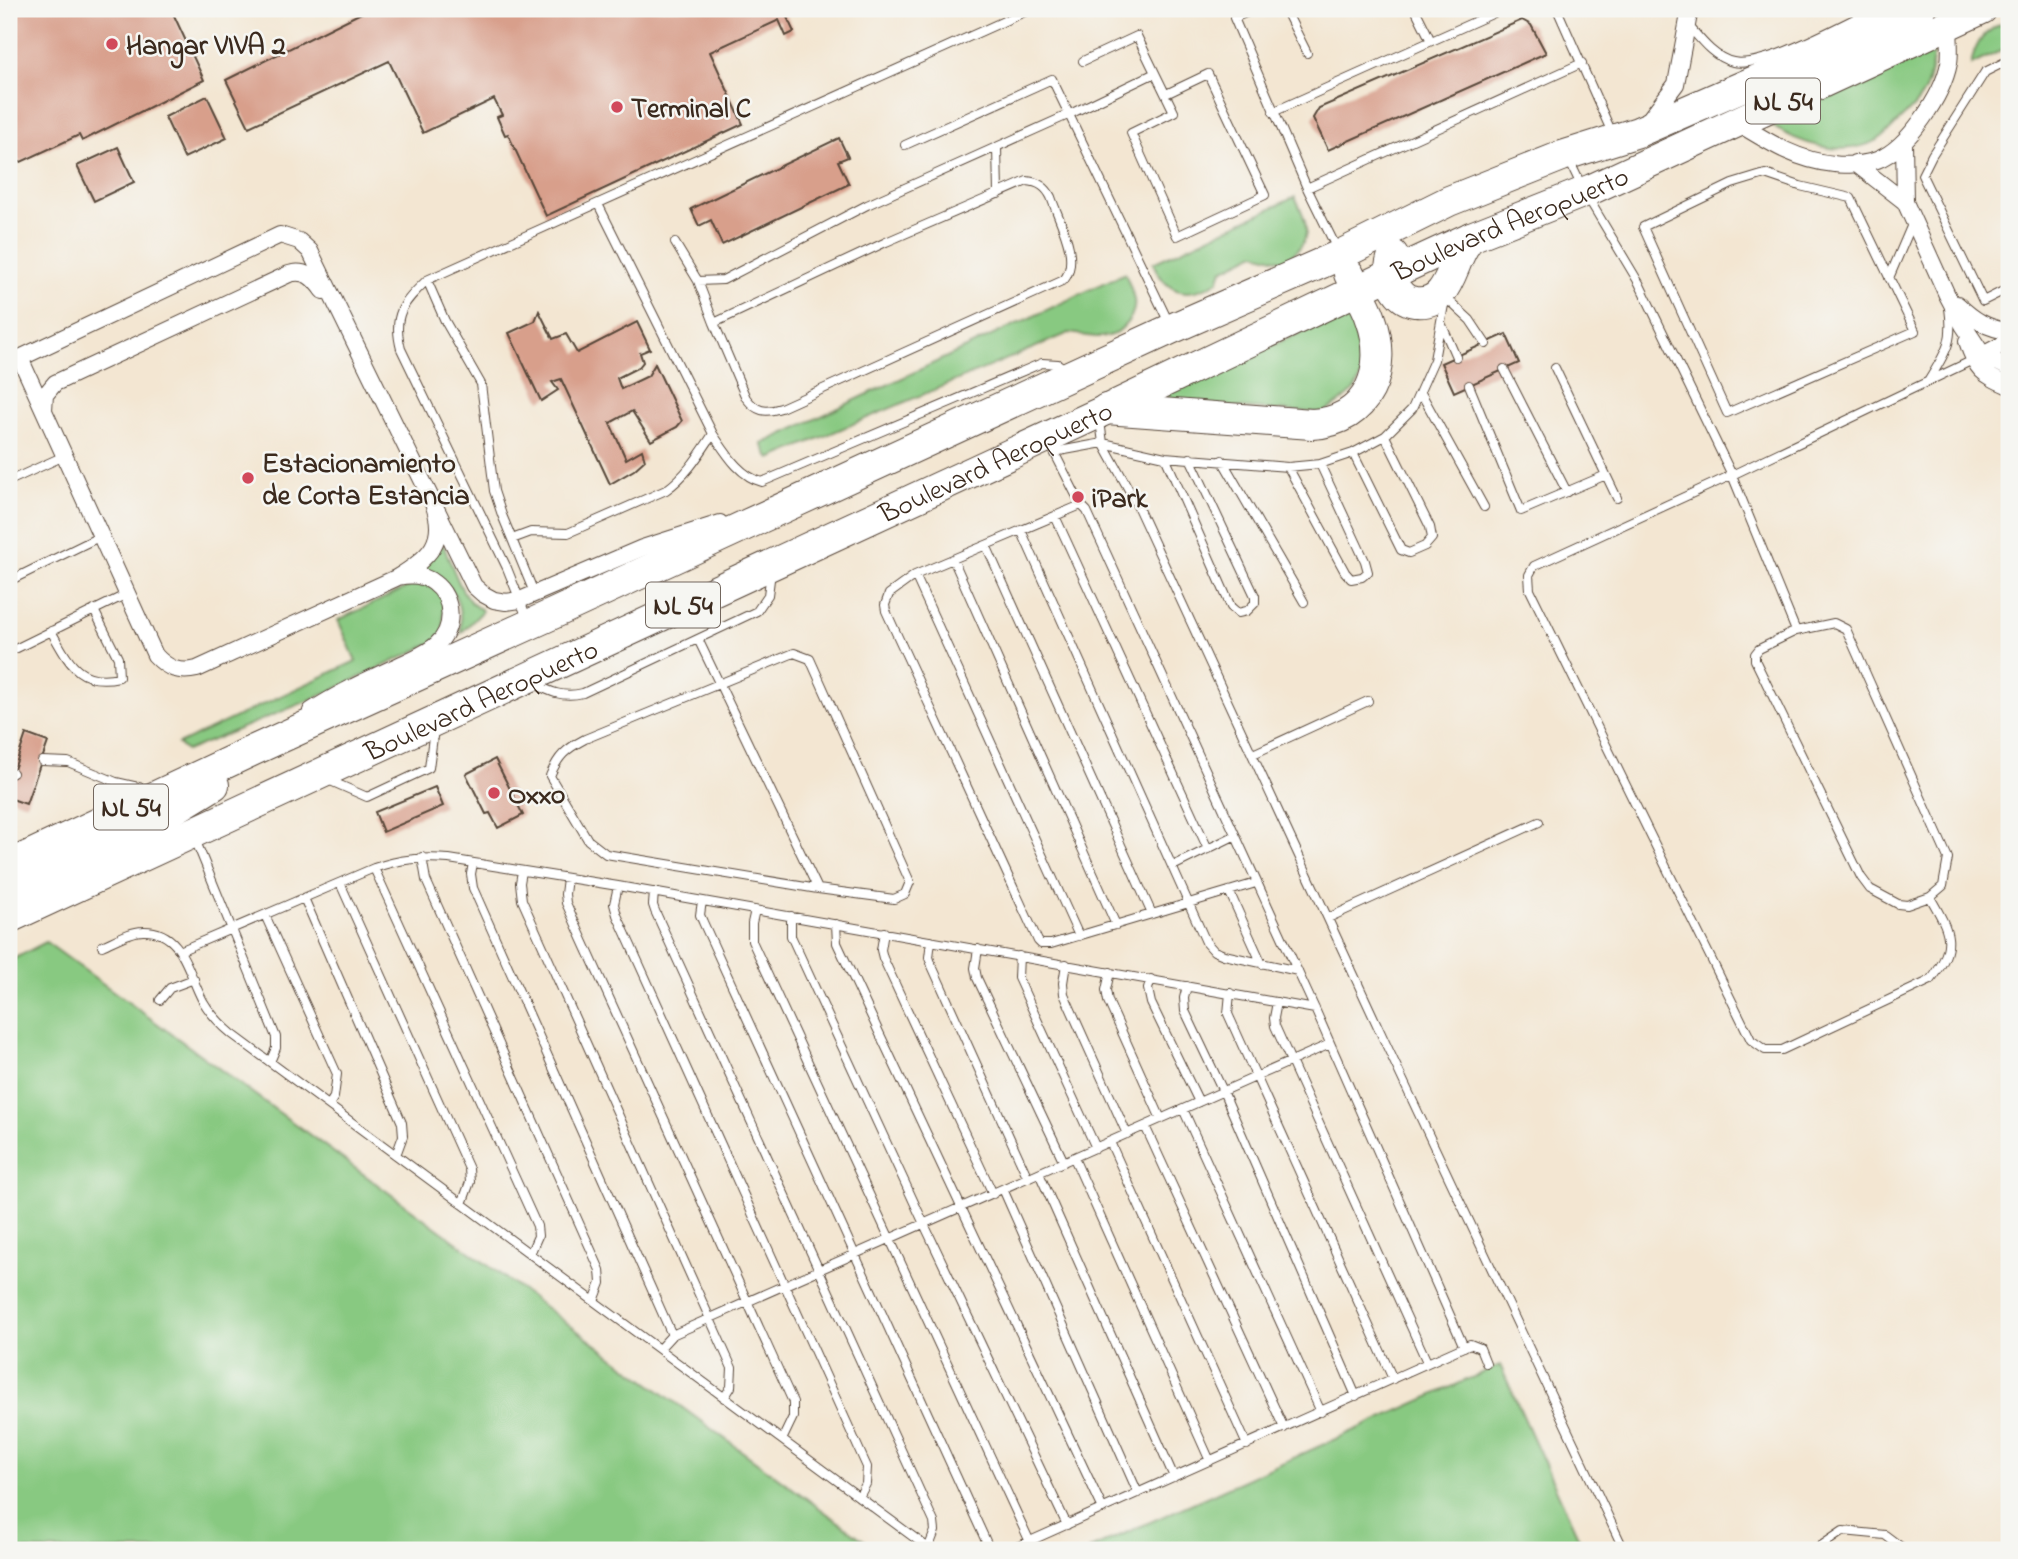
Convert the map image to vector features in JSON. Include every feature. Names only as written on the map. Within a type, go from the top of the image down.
[{"type":"highway","name":"Boulevard Aeropuerto","points":[[9,918],[772,563],[1050,444],[1102,411],[1471,237],[1584,191],[1982,9]]},
{"type":"highway","name":"Boulevard Aeropuerto","points":[[9,865],[254,750],[532,609],[811,495],[1171,329],[1340,255],[1449,201],[1565,155],[1627,136],[1913,10]]},
{"type":"highway","points":[[1471,237],[1460,251],[1447,289],[1432,299],[1418,303],[1411,302],[1398,293],[1389,275],[1393,256],[1406,241],[1528,187],[1549,173],[1565,155]]},
{"type":"highway","points":[[1102,411],[1312,424],[1335,421],[1355,409],[1363,401],[1374,380],[1377,368],[1375,332],[1366,307],[1340,255]]},
{"type":"highway","points":[[9,889],[173,812],[216,783],[254,750]]},
{"type":"street","points":[[1627,136],[1676,84],[1690,9]]},
{"type":"street","points":[[1736,122],[1772,144],[1809,160],[1837,165],[1877,160],[1903,141],[1924,117],[1941,90],[1949,62],[1949,25]]},
{"type":"street","points":[[1903,141],[1905,202],[1978,357],[1983,375],[2009,386]]},
{"type":"street","points":[[1855,163],[1905,202]]},
{"type":"street","points":[[432,500],[438,514],[436,543],[423,560],[396,578],[197,669],[174,670],[163,664],[155,655],[20,358],[280,235],[299,241],[310,251],[344,321],[432,500],[474,586],[494,600],[532,609]]},
{"type":"street","points":[[46,417],[43,402],[55,383],[289,274],[296,272],[310,275],[344,321]]},
{"type":"street","points":[[1947,295],[1971,317],[1986,326],[2009,331]]},
{"type":"street","points":[[1978,357],[2009,341]]},
{"type":"street","points":[[1978,357],[2009,368]]},
{"type":"street","points":[[254,750],[337,694],[427,652],[443,638],[450,618],[450,607],[444,593],[423,577],[413,575],[396,578]]},
{"type":"lane","points":[[532,609],[501,556],[401,349],[396,324],[409,297],[427,280],[1031,9]]},
{"type":"lane","points":[[1255,9],[1234,18],[1307,188],[1340,255]]},
{"type":"lane","points":[[1285,9],[1307,53]]},
{"type":"lane","points":[[1416,9],[1431,41]]},
{"type":"lane","points":[[1273,111],[1503,9]]},
{"type":"lane","points":[[1557,9],[1582,63],[1627,136]]},
{"type":"lane","points":[[1688,25],[1703,43],[1720,57],[1733,62],[1750,63],[1776,55],[1875,9]]},
{"type":"lane","points":[[1083,61],[1137,36],[1174,112],[1130,133],[1177,236],[1265,195],[1208,74],[1166,94]]},
{"type":"lane","points":[[2009,60],[1986,72],[1932,155],[1923,175],[1983,301],[2009,288]]},
{"type":"lane","points":[[1307,188],[1582,63]]},
{"type":"lane","points":[[698,281],[723,280],[867,205],[1155,73]]},
{"type":"lane","points":[[905,145],[1052,79],[1171,329]]},
{"type":"lane","points":[[997,147],[998,194]]},
{"type":"lane","points":[[1565,155],[1639,283],[1732,475],[1796,631]]},
{"type":"lane","points":[[1889,278],[1851,198],[1800,186],[1765,174],[1732,184],[1643,227],[1727,413],[1915,331],[1889,278],[1914,221]]},
{"type":"lane","points":[[675,243],[698,281],[714,323],[746,398],[754,408],[763,412],[772,411],[1064,280],[1070,272],[1071,255],[1048,190],[1035,181],[1027,181],[886,242],[714,323]]},
{"type":"lane","points":[[597,204],[713,435],[750,479],[762,482],[1042,363],[1058,364],[1072,375]]},
{"type":"lane","points":[[427,280],[445,321],[481,384],[494,491],[512,539],[532,609]]},
{"type":"lane","points":[[1447,289],[1434,360],[1412,409],[1385,436],[1353,453],[1320,464],[1288,467],[1165,457],[1104,443],[1050,444],[1093,523],[1315,1009],[1464,1347]]},
{"type":"lane","points":[[1447,289],[1486,344]]},
{"type":"lane","points":[[1929,380],[1948,345],[1952,331],[1947,295]]},
{"type":"lane","points":[[1442,325],[1456,357]]},
{"type":"lane","points":[[1930,897],[1949,930],[1948,949],[1931,980],[1782,1050],[1765,1050],[1751,1040],[1530,590],[1530,575],[1534,566],[1978,357]]},
{"type":"lane","points":[[1555,368],[1617,498]]},
{"type":"lane","points":[[1504,369],[1567,492]]},
{"type":"lane","points":[[1469,385],[1521,511],[1606,475]]},
{"type":"lane","points":[[1421,393],[1484,507]]},
{"type":"lane","points":[[1102,411],[1104,443],[1135,499],[1624,1550]]},
{"type":"lane","points":[[512,539],[531,532],[568,533],[666,490],[680,480],[692,466],[713,435]]},
{"type":"lane","points":[[1353,453],[1401,550],[1409,553],[1425,546],[1432,538],[1430,527],[1385,436]]},
{"type":"lane","points":[[9,481],[64,456]]},
{"type":"lane","points":[[1165,457],[1231,607],[1238,613],[1247,611],[1255,603],[1255,596],[1190,458]]},
{"type":"lane","points":[[1222,460],[1304,602]]},
{"type":"lane","points":[[1288,467],[1345,572],[1351,579],[1362,577],[1368,572],[1365,561],[1320,464]]},
{"type":"lane","points":[[1081,505],[915,576],[889,594],[885,605],[978,812],[1041,944],[1051,944],[1256,883]]},
{"type":"lane","points":[[1055,516],[1208,849]]},
{"type":"lane","points":[[1021,530],[1206,942],[1214,951],[1224,956],[1297,971]]},
{"type":"lane","points":[[9,581],[101,536]]},
{"type":"lane","points":[[986,545],[1152,914]]},
{"type":"lane","points":[[953,559],[1116,925]]},
{"type":"lane","points":[[524,679],[553,693],[569,696],[583,693],[757,611],[768,595],[772,563]]},
{"type":"lane","points":[[915,576],[1079,936]]},
{"type":"lane","points":[[9,652],[127,594]]},
{"type":"lane","points":[[51,631],[71,665],[94,680],[119,677],[118,658],[94,610]]},
{"type":"lane","points":[[1834,623],[1846,629],[1946,851],[1947,874],[1943,886],[1930,897],[1908,905],[1898,904],[1870,889],[1861,877],[1755,660],[1759,649],[1796,631],[1834,623]]},
{"type":"lane","points":[[698,639],[818,890]]},
{"type":"lane","points":[[794,653],[810,659],[909,882],[905,894],[894,899],[818,890],[606,854],[588,840],[550,776],[556,760],[572,746],[719,682],[794,653]]},
{"type":"lane","points":[[1253,754],[1368,701]]},
{"type":"lane","points":[[317,775],[367,797],[429,768],[435,720]]},
{"type":"lane","points":[[42,761],[68,762],[116,782],[167,790]]},
{"type":"lane","points":[[1328,918],[1539,822]]},
{"type":"lane","points":[[192,833],[276,1037],[276,1048],[270,1062]]},
{"type":"lane","points":[[1173,866],[1234,836]]},
{"type":"lane","points":[[181,950],[374,868],[422,857],[654,892],[1315,1009]]},
{"type":"lane","points":[[422,857],[426,880],[600,1270],[601,1283],[594,1301]]},
{"type":"lane","points":[[473,863],[473,888],[672,1335]]},
{"type":"lane","points":[[374,868],[537,1226],[538,1236],[530,1254]]},
{"type":"lane","points":[[522,871],[522,900],[732,1368],[731,1387],[724,1398]]},
{"type":"lane","points":[[567,878],[566,903],[793,1402],[793,1417],[782,1440]]},
{"type":"lane","points":[[340,883],[469,1169],[470,1182],[462,1204]]},
{"type":"lane","points":[[618,886],[614,904],[617,915],[867,1467],[866,1484],[859,1497]]},
{"type":"lane","points":[[1229,891],[1262,964]]},
{"type":"lane","points":[[102,946],[140,930],[165,938],[181,950],[202,1000],[215,1020],[930,1549],[935,1531],[934,1522],[655,911],[654,892]]},
{"type":"lane","points":[[304,898],[402,1123],[403,1136],[396,1155]]},
{"type":"lane","points":[[702,901],[700,915],[703,922],[990,1550]]},
{"type":"lane","points":[[755,910],[752,941],[1030,1542]]},
{"type":"lane","points":[[265,915],[337,1074],[334,1097],[329,1105]]},
{"type":"lane","points":[[792,916],[791,936],[924,1224],[1068,1525]]},
{"type":"lane","points":[[836,924],[837,943],[1103,1509]]},
{"type":"lane","points":[[884,932],[881,950],[883,958],[993,1194]]},
{"type":"lane","points":[[931,941],[929,957],[932,966],[1028,1178]]},
{"type":"lane","points":[[978,949],[975,968],[977,978],[1064,1162]]},
{"type":"lane","points":[[1020,956],[1018,978],[1096,1148]]},
{"type":"lane","points":[[1066,964],[1064,994],[1127,1134]]},
{"type":"lane","points":[[1110,972],[1108,1001],[1161,1119]]},
{"type":"lane","points":[[160,1000],[170,988],[194,979]]},
{"type":"lane","points":[[1151,979],[1148,989],[1151,1003],[1199,1102]]},
{"type":"lane","points":[[1187,986],[1185,1011],[1223,1091],[1356,1396]]},
{"type":"lane","points":[[1230,993],[1228,1014],[1393,1379]]},
{"type":"lane","points":[[1277,1002],[1275,1026],[1427,1362]]},
{"type":"lane","points":[[659,1349],[672,1335],[1330,1044]]},
{"type":"lane","points":[[1183,1110],[1321,1412]]},
{"type":"lane","points":[[1145,1126],[1284,1427]]},
{"type":"lane","points":[[1110,1142],[1247,1445]]},
{"type":"lane","points":[[1074,1158],[1210,1461]]},
{"type":"lane","points":[[1039,1173],[1174,1477]]},
{"type":"lane","points":[[1003,1189],[1138,1493]]},
{"type":"lane","points":[[1010,1550],[1470,1344],[1478,1346],[1486,1363]]},
{"type":"lane","points":[[1815,1550],[1843,1531],[1885,1535],[1905,1550]]},
{"type":"green space","points":[[2009,20],[2009,47],[1971,65],[1983,36]]},
{"type":"green space","points":[[1934,51],[1929,78],[1921,98],[1886,134],[1864,146],[1836,149],[1822,147],[1794,138],[1769,124]]},
{"type":"green space","points":[[1295,197],[1306,224],[1306,232],[1300,247],[1284,261],[1256,253],[1222,270],[1218,281],[1208,287],[1189,292],[1172,288],[1153,263]]},
{"type":"green space","points":[[1125,273],[1134,308],[1128,321],[1113,334],[1098,337],[1069,333],[770,459],[762,444]]},
{"type":"green space","points":[[1347,313],[1357,314],[1364,352],[1362,372],[1355,389],[1324,413],[1140,402]]},
{"type":"green space","points":[[442,543],[468,599],[482,612],[461,633],[460,610],[454,594],[442,581],[423,569]]},
{"type":"green space","points":[[414,584],[425,584],[444,593],[443,638],[329,692],[186,751],[178,744],[356,661],[338,620]]},
{"type":"green space","points":[[46,942],[877,1550],[9,1550],[9,961]]},
{"type":"green space","points":[[1500,1365],[1584,1550],[1088,1550]]},
{"type":"building","name":"Hangar VIVA 2","points":[[9,9],[171,9],[204,80],[82,141],[79,135],[19,163],[9,138]]},
{"type":"building","name":"Terminal C","points":[[369,9],[799,9],[786,15],[794,32],[786,36],[779,20],[710,52],[743,124],[546,216],[508,134],[505,135],[497,117],[502,115],[494,99],[423,133],[389,61],[249,127],[226,80]]},
{"type":"building","points":[[1522,20],[1531,25],[1546,53],[1328,150],[1313,118],[1319,108]]},
{"type":"building","points":[[207,96],[227,138],[184,158],[165,117]]},
{"type":"building","points":[[839,138],[848,157],[838,161],[849,184],[722,245],[711,220],[699,226],[691,209]]},
{"type":"building","points":[[118,147],[134,182],[94,201],[77,166]]},
{"type":"building","points":[[539,311],[553,339],[566,334],[577,353],[637,322],[650,349],[640,353],[643,362],[639,367],[617,378],[621,389],[648,376],[655,364],[682,421],[677,427],[651,441],[632,411],[610,423],[626,459],[642,450],[645,460],[610,484],[561,379],[552,382],[558,390],[541,401],[509,333],[535,321]]},
{"type":"building","points":[[1506,334],[1519,363],[1454,392],[1441,363]]},
{"type":"building","points":[[26,734],[48,742],[26,804],[9,798],[9,784]]},
{"type":"building","name":"Oxxo","points":[[495,759],[523,815],[498,828],[490,813],[486,814],[466,774]]},
{"type":"building","points":[[435,787],[443,806],[383,832],[375,812]]},
{"type":"place","name":"Hangar VIVA 2","points":[[112,44]]},
{"type":"place","name":"Terminal C","points":[[617,107]]},
{"type":"place","name":"Estacionamiento de Corta Estancia","points":[[248,478]]},
{"type":"place","name":"iPark","points":[[1078,497]]},
{"type":"place","name":"Oxxo","points":[[494,793]]}]
